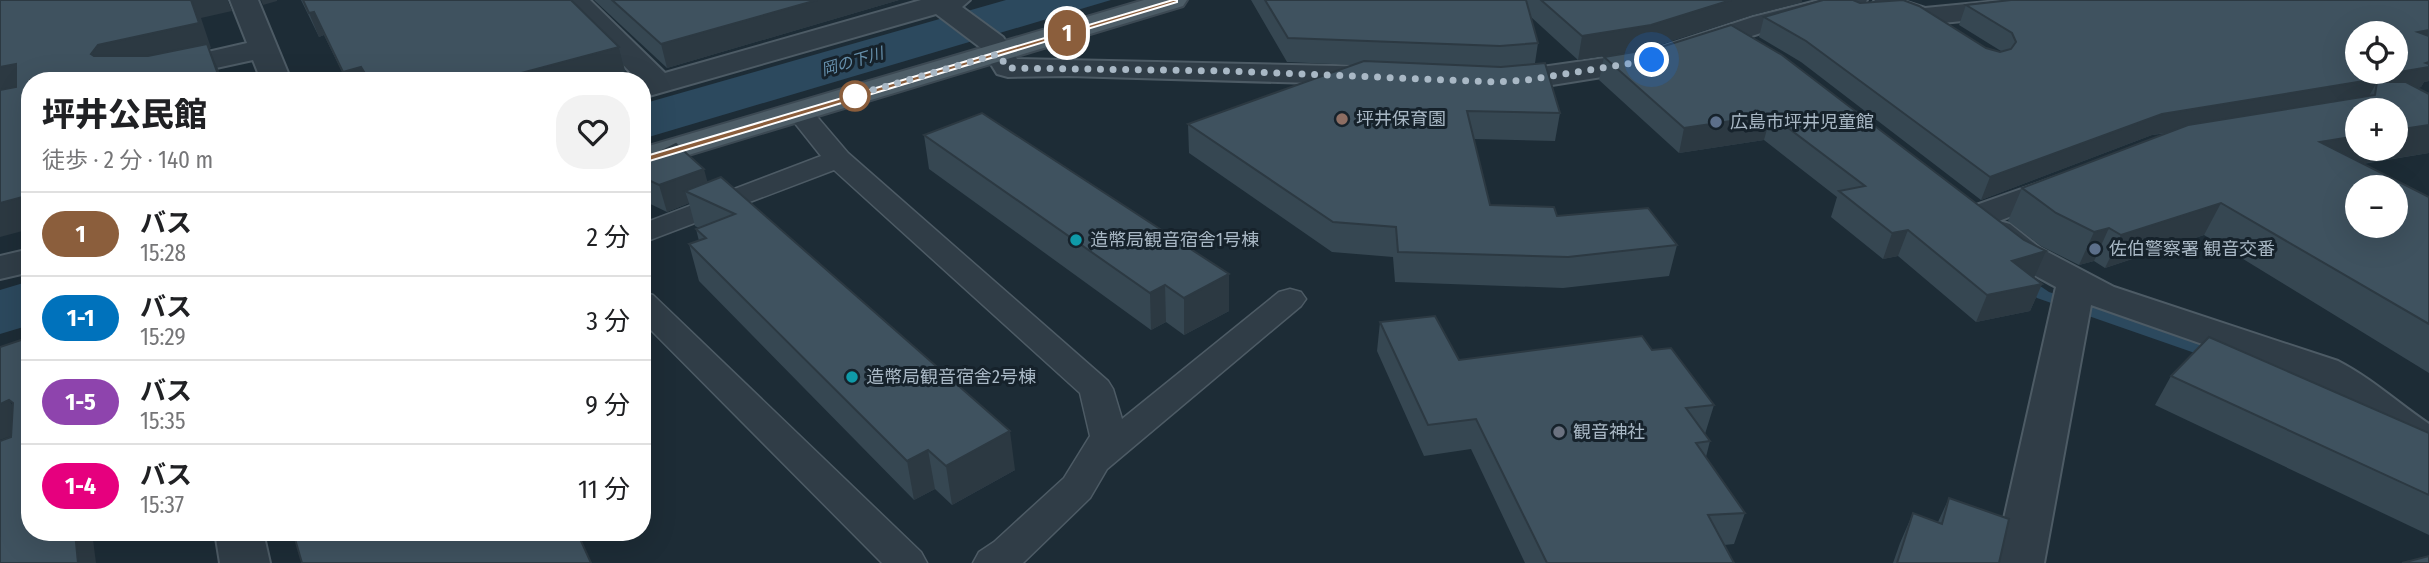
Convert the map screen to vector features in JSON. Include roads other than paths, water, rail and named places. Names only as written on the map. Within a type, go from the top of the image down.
[{"type":"main road","points":[[651,156],[799,112],[995,48],[1173,0]]},
{"type":"street","points":[[243,0],[273,72]]},
{"type":"street","points":[[573,0],[594,17],[639,72]]},
{"type":"street","points":[[1470,81],[1527,80],[1745,44],[1763,23],[1853,0]]},
{"type":"street","points":[[1875,0],[1918,16],[1957,39]]},
{"type":"street","points":[[1918,16],[2090,0]]},
{"type":"street","points":[[651,86],[945,4],[995,48],[1008,68],[1069,67],[1402,78]]},
{"type":"street","points":[[158,72],[265,48]]},
{"type":"street","points":[[2089,174],[1967,209],[2027,256],[2074,298],[2100,295],[2323,372],[2352,386],[2418,439]]},
{"type":"street","points":[[0,268],[21,262]]},
{"type":"street","points":[[2020,563],[2074,298]]},
{"type":"street","points":[[241,541],[245,563]]},
{"type":"lane","points":[[799,112],[838,159],[1096,389],[1108,436],[1093,463],[1077,488],[1009,553],[993,563]]},
{"type":"lane","points":[[651,231],[838,159]]},
{"type":"lane","points":[[1093,463],[1290,299]]},
{"type":"lane","points":[[651,311],[907,563]]},
{"type":"water","name":"岡の下川","points":[[1006,0],[1111,0],[651,136],[651,101]]},
{"type":"water","points":[[21,284],[21,328],[0,334],[0,290]]},
{"type":"waterway","points":[[2024,280],[2043,295],[2218,355]]},
{"type":"place","name":"坪井保育園","points":[[1342,119]]},
{"type":"place","name":"広島市坪井児童館","points":[[1716,122]]},
{"type":"place","name":"造幣局観音宿舎1号棟","points":[[1076,240]]},
{"type":"place","name":"佐伯警察署 観音交番","points":[[2095,249]]},
{"type":"place","name":"造幣局観音宿舎2号棟","points":[[852,377]]},
{"type":"place","name":"観音神社","points":[[1559,432]]}]
